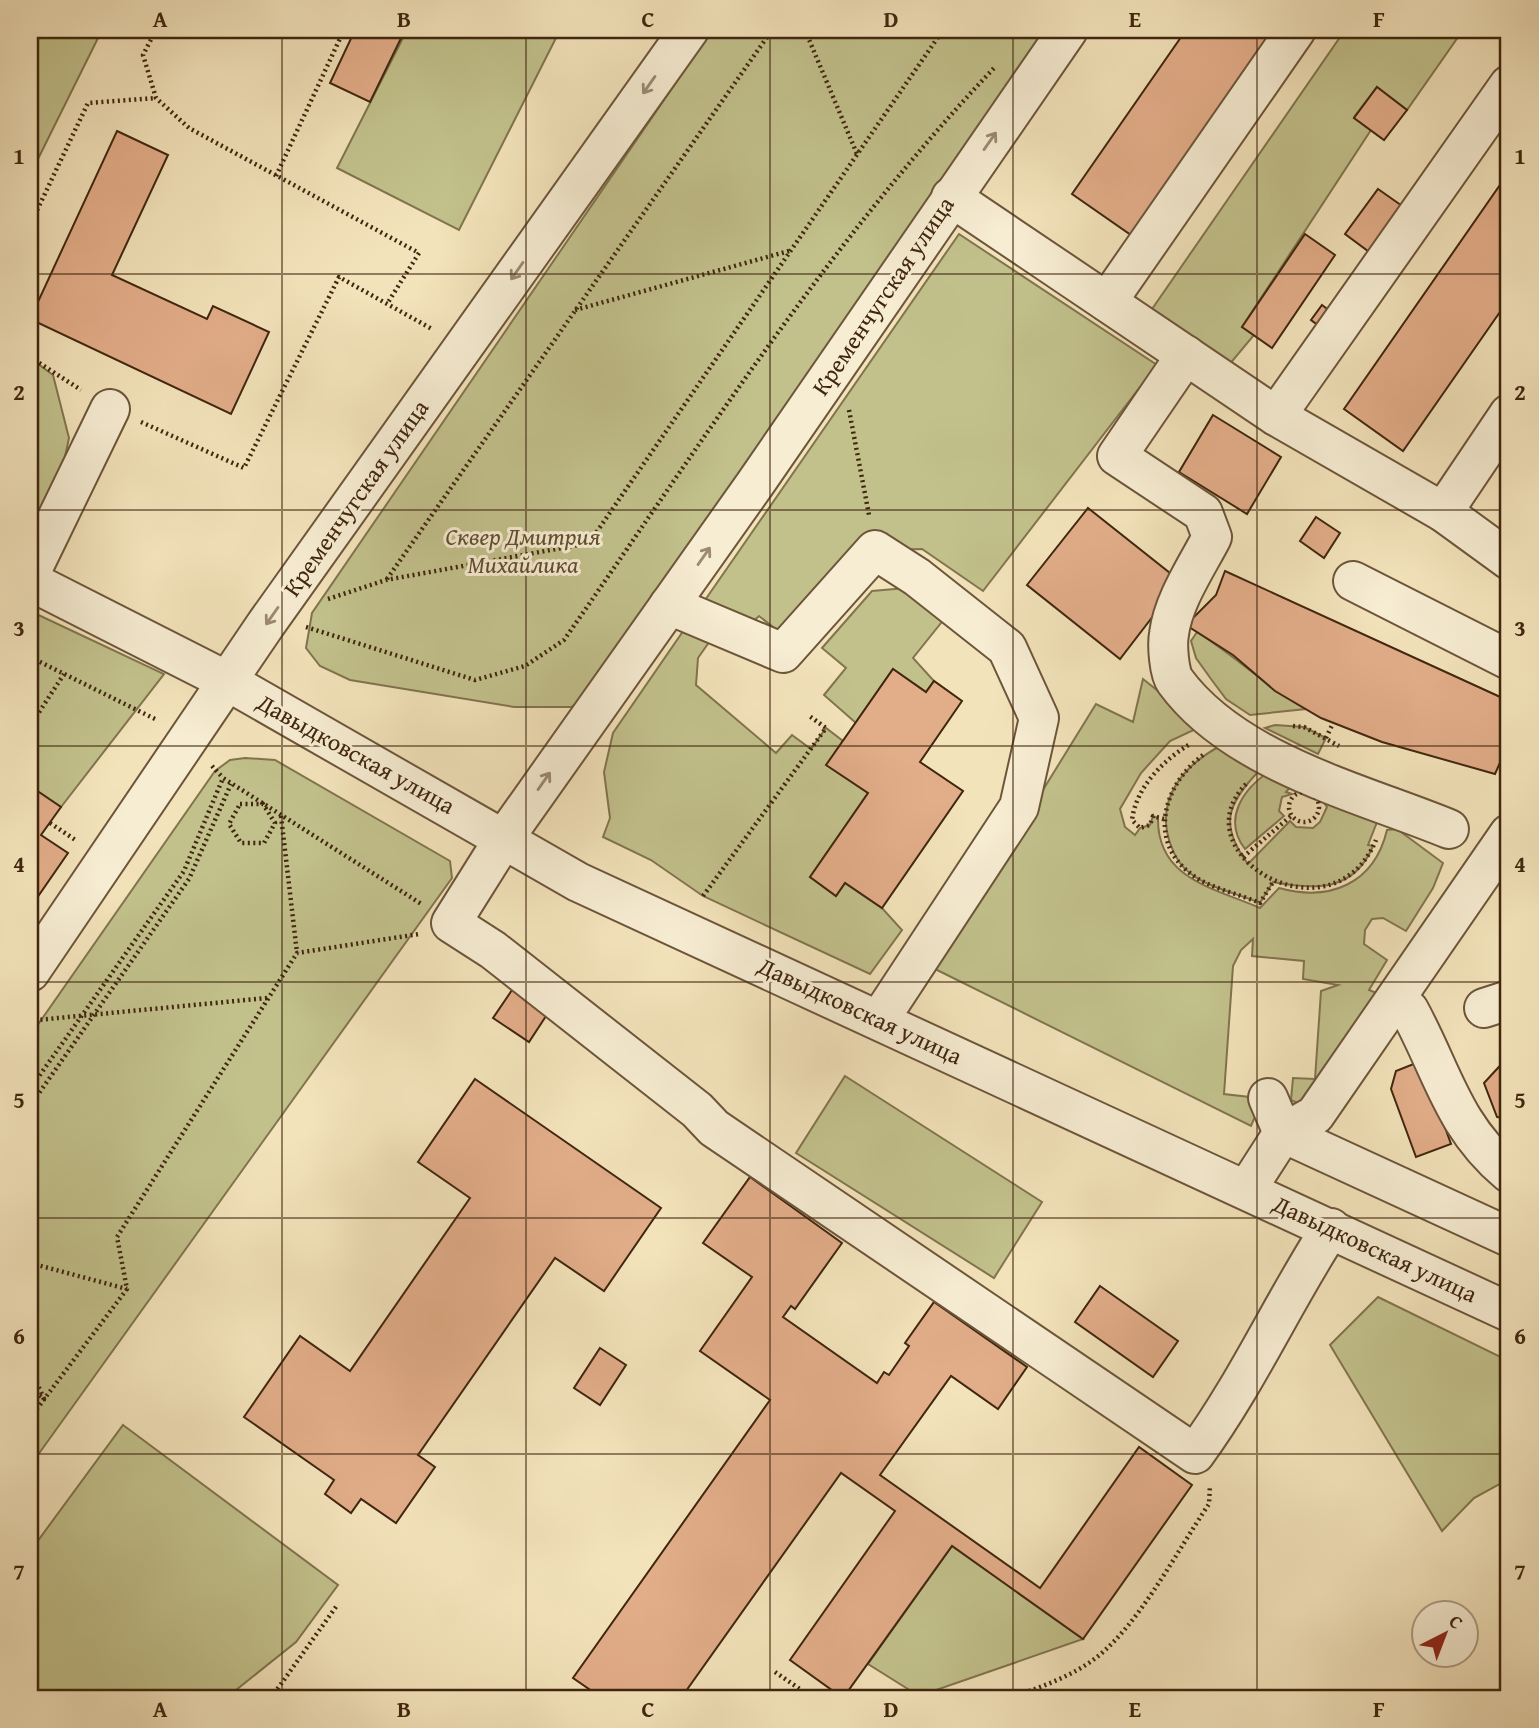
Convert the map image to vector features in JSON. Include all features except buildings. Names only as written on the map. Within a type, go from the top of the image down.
[{"type":"street","name":"Кременчугская улица","points":[[30,972],[227,681],[689,30]]},
{"type":"street","name":"Кременчугская улица","points":[[451,923],[505,837],[1068,30]]},
{"type":"street","points":[[1107,302],[1296,30]]},
{"type":"street","points":[[1276,416],[1509,85]]},
{"type":"street","points":[[951,197],[1276,416],[1443,512],[1509,560]]},
{"type":"street","points":[[1186,355],[1117,456],[1203,513],[1212,537],[1178,606],[1168,635],[1173,679],[1225,728],[1287,768],[1449,829]]},
{"type":"street","points":[[30,574],[110,409]]},
{"type":"street","points":[[1443,512],[1509,414]]},
{"type":"street","points":[[669,605],[783,653],[875,550],[917,577],[1007,648],[1039,718],[1019,807],[879,1020]]},
{"type":"street","name":"Давыдковская улица","points":[[30,581],[227,681],[579,881],[1509,1312]]},
{"type":"street","points":[[1353,581],[1509,660]]},
{"type":"street","points":[[1247,1189],[1283,1133],[1315,1115],[1395,1003],[1509,834]]},
{"type":"street","points":[[451,923],[493,950],[697,1110],[714,1128],[1195,1454],[1223,1415],[1294,1286],[1331,1228]]},
{"type":"street","points":[[1395,1003],[1409,1010],[1460,1119],[1487,1154],[1509,1173]]},
{"type":"street","points":[[1268,1098],[1283,1133],[1509,1237]]},
{"type":"path","points":[[156,30],[143,55],[156,98],[189,128],[419,253],[387,304]]},
{"type":"path","points":[[276,176],[344,30]]},
{"type":"path","points":[[386,580],[772,30]]},
{"type":"path","points":[[805,30],[857,154]]},
{"type":"path","points":[[320,608],[327,600],[386,580],[589,542],[943,30]]},
{"type":"path","points":[[312,617],[304,626],[475,680],[525,666],[564,640],[824,267],[943,122],[996,67]]},
{"type":"path","points":[[30,225],[88,103],[156,98]]},
{"type":"path","points":[[573,310],[790,251]]},
{"type":"path","points":[[30,357],[110,409],[244,468],[339,277],[463,347]]},
{"type":"path","points":[[849,408],[875,550]]},
{"type":"path","points":[[30,657],[165,724]]},
{"type":"path","points":[[30,726],[64,674]]},
{"type":"path","points":[[703,896],[825,728],[808,715]]},
{"type":"path","points":[[1225,728],[1207,734],[1170,758],[1134,802],[1132,820],[1140,828],[1150,825],[1153,816],[1164,819],[1172,849],[1180,863],[1197,878],[1260,903],[1273,882]]},
{"type":"path","points":[[1277,761],[1259,771],[1239,791],[1227,819],[1234,843],[1243,858],[1273,882],[1301,887],[1332,886],[1367,861],[1396,807]]},
{"type":"path","points":[[30,1089],[184,871],[223,778],[451,923]]},
{"type":"path","points":[[30,1106],[189,879],[231,784]]},
{"type":"path","points":[[240,804],[263,804],[275,823],[264,843],[241,844],[229,824],[240,804]]},
{"type":"path","points":[[30,1418],[127,1289],[117,1237],[297,953],[281,816]]},
{"type":"path","points":[[1243,858],[1291,816]]},
{"type":"path","points":[[50,823],[80,844]]},
{"type":"path","points":[[297,953],[427,933],[451,923]]},
{"type":"path","points":[[30,1031],[37,1020],[268,998]]},
{"type":"path","points":[[30,1263],[127,1289]]},
{"type":"path","points":[[30,1367],[44,1399]]},
{"type":"path","points":[[30,1388],[44,1399]]},
{"type":"path","points":[[1008,1698],[1033,1691],[1095,1659],[1121,1636],[1209,1504],[1210,1475],[1195,1454]]},
{"type":"path","points":[[271,1698],[338,1604]]},
{"type":"path","points":[[775,1672],[813,1698]]},
{"type":"green space","points":[[30,30],[102,30],[30,175]]},
{"type":"green space","points":[[407,30],[560,30],[459,230],[337,168]]},
{"type":"green space","name":"Сквер Дмитрия Михайлика","points":[[712,30],[1047,30],[593,694],[571,707],[514,707],[350,680],[320,666],[306,648],[312,613]]},
{"type":"green space","points":[[1345,30],[1463,30],[1407,110],[1377,87],[1354,117],[1371,130],[1242,327],[1254,335],[1219,377],[1141,325]]},
{"type":"green space","points":[[959,234],[1157,365],[983,591],[922,549],[875,550],[792,642],[759,616],[740,634],[694,616]]},
{"type":"green space","points":[[30,358],[53,375],[69,438],[55,504],[30,552]]},
{"type":"green space","points":[[906,588],[945,618],[913,658],[934,681],[926,692],[893,669],[856,723],[824,695],[846,668],[822,648],[872,591]]},
{"type":"green space","points":[[30,611],[164,674],[61,807],[30,786],[30,704],[35,693],[30,690]]},
{"type":"green space","points":[[686,627],[712,638],[698,658],[696,685],[776,753],[792,735],[811,749],[826,728],[843,741],[827,765],[868,793],[810,877],[836,896],[845,883],[882,908],[902,930],[870,974],[703,896],[651,860],[603,837],[610,818],[604,772],[613,733]]},
{"type":"green space","points":[[1197,632],[1306,709],[1250,715],[1226,699],[1196,658],[1191,641]]},
{"type":"green space","points":[[1143,679],[1202,726],[1170,741],[1141,773],[1120,809],[1125,827],[1135,835],[1140,828],[1150,825],[1153,816],[1158,818],[1160,839],[1167,855],[1191,878],[1260,908],[1279,888],[1298,892],[1332,890],[1361,876],[1381,849],[1387,830],[1397,829],[1443,863],[1433,888],[1406,931],[1383,918],[1372,919],[1365,930],[1364,944],[1387,960],[1369,990],[1379,994],[1312,1093],[1299,1104],[1291,1100],[1293,1078],[1315,1079],[1321,991],[1338,985],[1303,979],[1304,961],[1252,956],[1253,939],[1241,950],[1233,966],[1224,1094],[1250,1097],[1261,1103],[1251,1126],[933,968],[1096,704],[1133,722]]},
{"type":"green space","points":[[1275,725],[1304,727],[1326,738],[1318,754],[1265,728]]},
{"type":"green space","points":[[1222,745],[1259,771],[1240,794],[1231,815],[1233,838],[1248,864],[1290,821],[1296,827],[1313,828],[1320,822],[1327,807],[1322,800],[1379,817],[1368,845],[1373,846],[1365,861],[1344,880],[1332,884],[1304,886],[1273,882],[1260,903],[1206,883],[1187,871],[1174,852],[1166,827],[1170,797],[1176,785],[1196,762]]},
{"type":"green space","points":[[230,760],[275,760],[450,861],[452,878],[30,1466],[30,1036],[215,771]]},
{"type":"green space","points":[[1270,771],[1292,785],[1286,792],[1292,794],[1282,797],[1279,811],[1284,816],[1245,849],[1235,827],[1239,805],[1251,787]]},
{"type":"green space","points":[[845,1076],[1042,1202],[994,1278],[796,1153]]},
{"type":"green space","points":[[1378,1297],[1509,1361],[1509,1479],[1474,1498],[1442,1531],[1330,1345]]},
{"type":"green space","points":[[123,1425],[338,1585],[296,1642],[226,1698],[30,1698],[30,1543],[34,1546]]},
{"type":"green space","points":[[952,1546],[1083,1639],[919,1696],[868,1664]]}]
